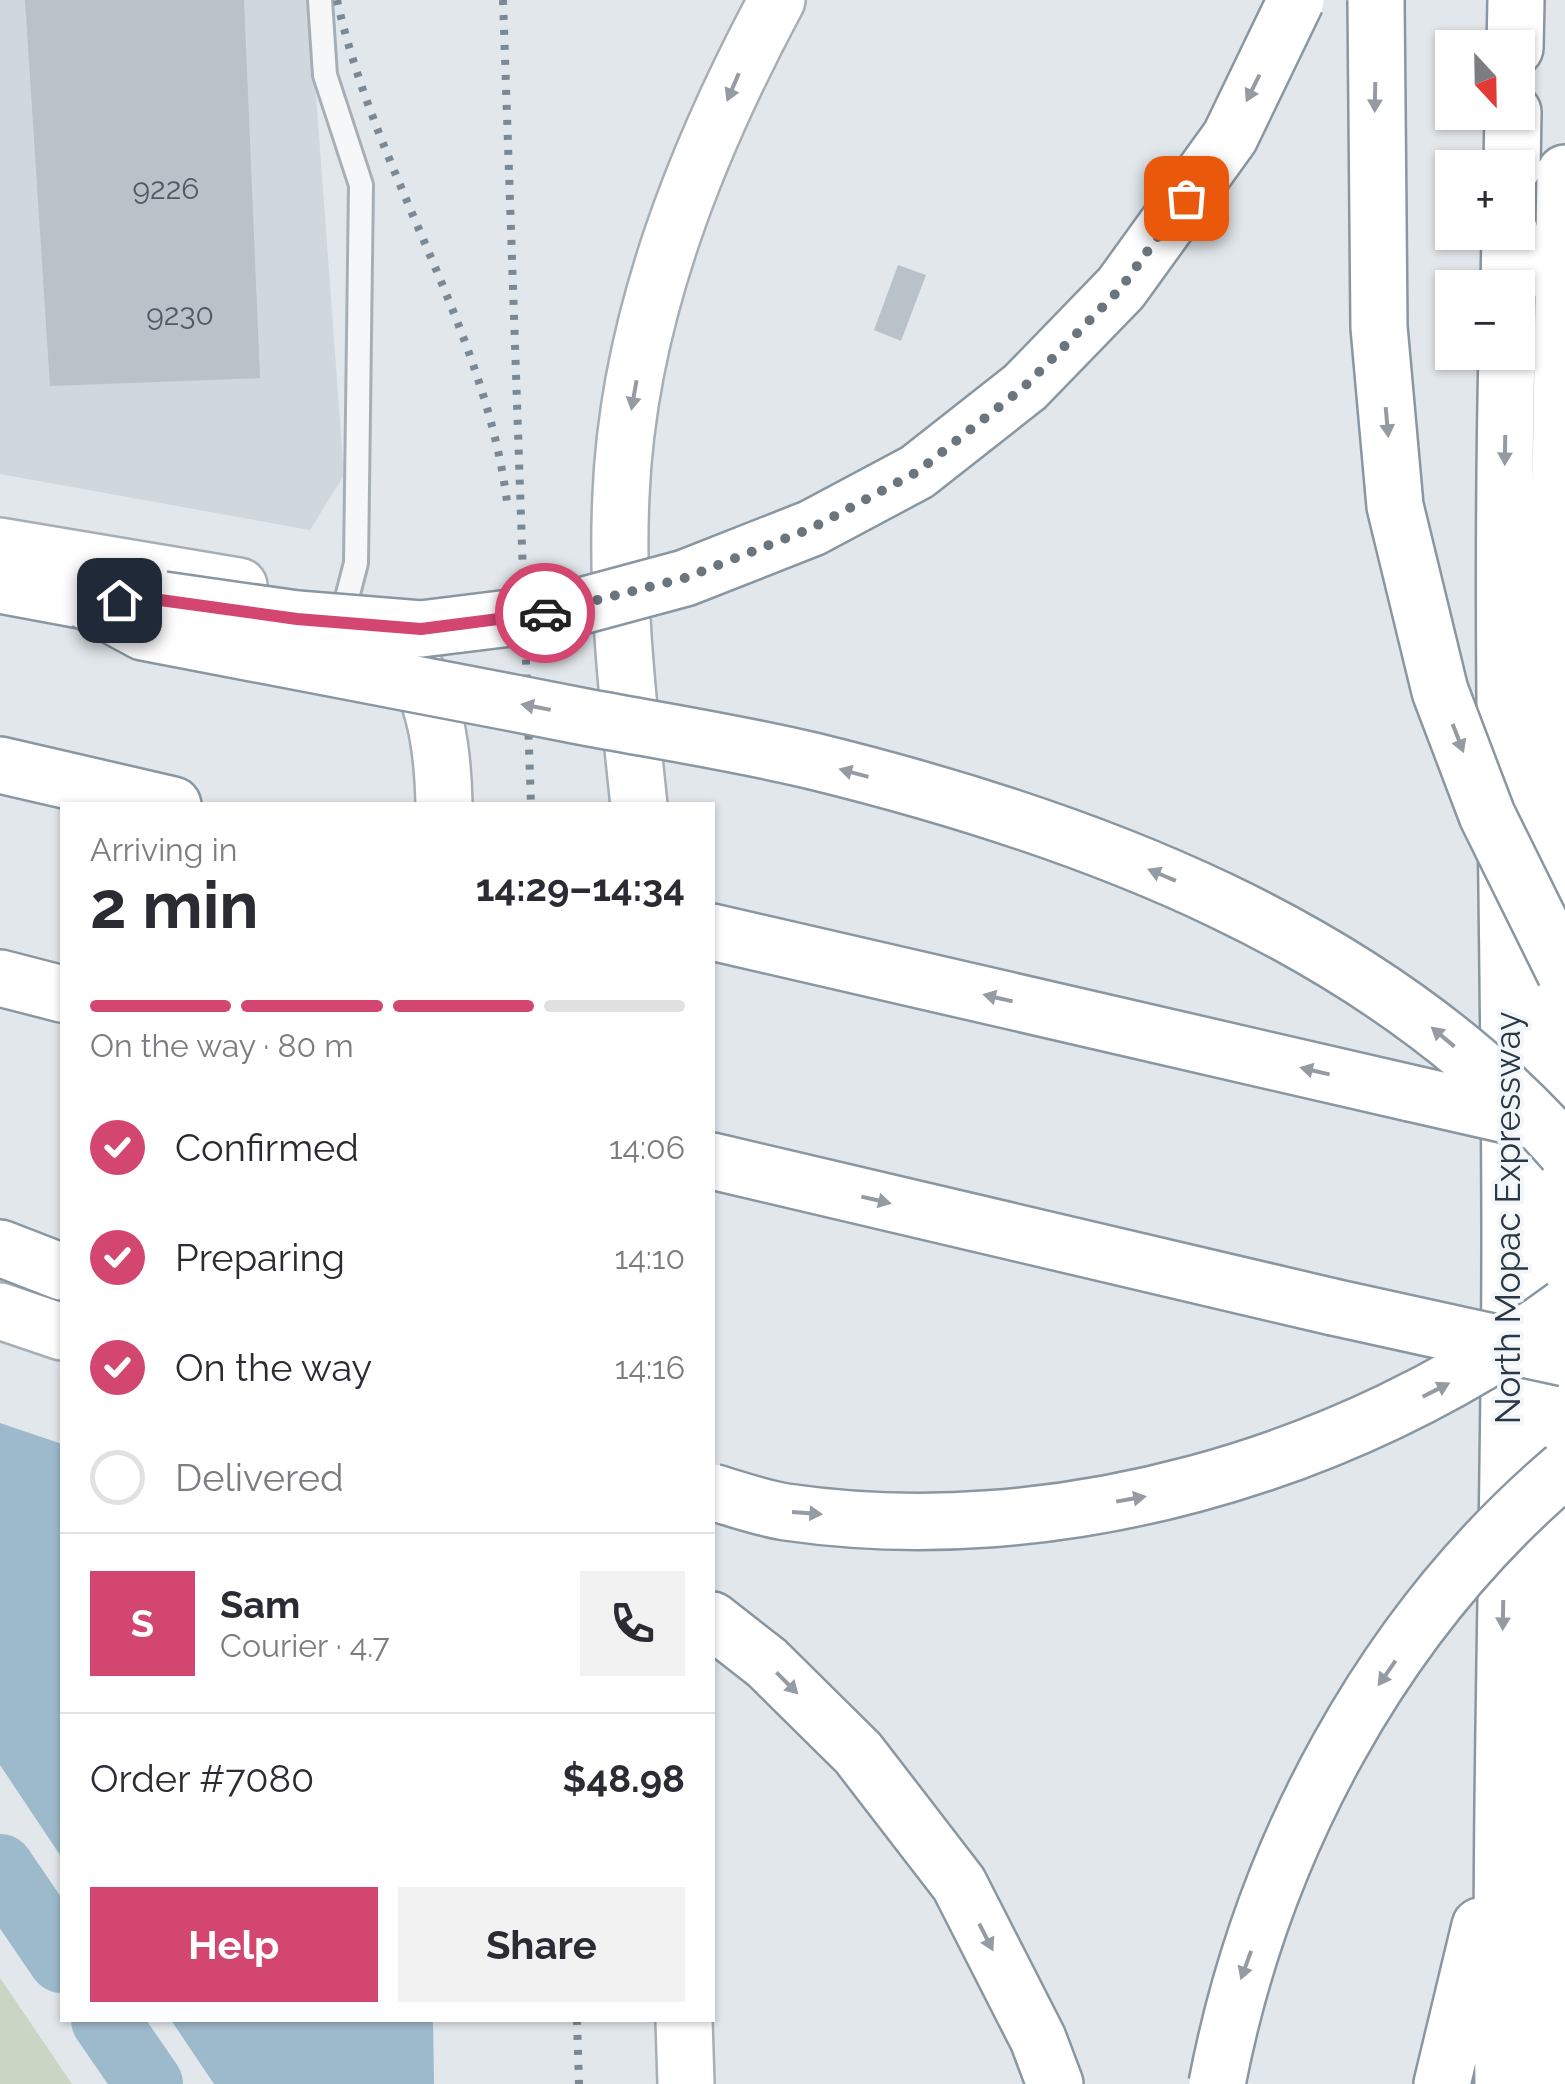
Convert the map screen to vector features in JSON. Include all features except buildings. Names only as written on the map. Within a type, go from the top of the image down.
[{"type":"main road","points":[[639,802],[620,626],[621,492],[634,394],[657,283],[693,179],[739,70],[777,0]]},
{"type":"main road","points":[[86,601],[153,599],[297,619],[421,629],[558,612],[685,578],[812,528],[917,472],[1024,387],[1121,288],[1230,137],[1296,0]]},
{"type":"main road","points":[[1376,0],[1380,328],[1395,506],[1440,690],[1487,815],[1565,974]]},
{"type":"main road","points":[[1515,30],[1516,0]]},
{"type":"main road","points":[[1554,2084],[1558,563],[1565,173]]},
{"type":"main road","name":"North Mopac Expressway","points":[[1502,2084],[1499,1845],[1510,1242],[1503,544],[1507,370]]},
{"type":"main road","points":[[8,552],[308,598],[390,633],[428,693],[436,725],[444,802]]},
{"type":"main road","points":[[8,552],[144,632],[812,761],[1067,836],[1210,895],[1328,956],[1433,1028],[1538,1120],[1565,1151]]},
{"type":"main road","points":[[0,765],[160,802]]},
{"type":"main road","points":[[715,933],[1565,1128]]},
{"type":"main road","points":[[0,978],[60,993]]},
{"type":"main road","points":[[715,1162],[1565,1358]]},
{"type":"main road","points":[[0,1248],[60,1271]]},
{"type":"main road","points":[[715,1493],[784,1512],[906,1520],[1002,1516],[1164,1493],[1266,1462],[1369,1424],[1450,1383],[1565,1307]]},
{"type":"main road","points":[[0,1311],[60,1331]]},
{"type":"main road","points":[[1217,2084],[1233,2002],[1298,1824],[1349,1727],[1442,1594],[1528,1500],[1565,1469]]},
{"type":"main road","points":[[715,1622],[767,1663],[858,1753],[959,1884],[1038,2039],[1055,2084]]},
{"type":"main road","points":[[1442,2084],[1499,1845]]},
{"type":"main road","points":[[684,2022],[686,2084]]},
{"type":"lane","points":[[320,0],[325,76],[361,185],[356,564],[343,613]]},
{"type":"shaded area","points":[[0,0],[309,0],[344,475],[310,530],[0,474]]},
{"type":"green space","points":[[0,1978],[72,2084],[0,2084]]},
{"type":"water","points":[[0,1423],[60,1443],[60,1855],[0,1765]]},
{"type":"water","points":[[172,2022],[433,2022],[434,2084],[214,2084]]},
{"type":"waterway","points":[[0,1868],[60,1956]]},
{"type":"waterway","points":[[106,2022],[149,2084]]},
{"type":"railway","points":[[337,0],[377,129],[478,380],[497,444],[508,510]]},
{"type":"railway","points":[[503,0],[531,802]]},
{"type":"railway","points":[[577,2022],[579,2084]]},
{"type":"way so far","points":[[545,613],[685,578],[812,528],[917,472],[1024,387],[1049,362],[1121,288],[1186,198]]},
{"type":"route","points":[[119,600],[153,599],[297,619],[421,629],[545,613]]}]
